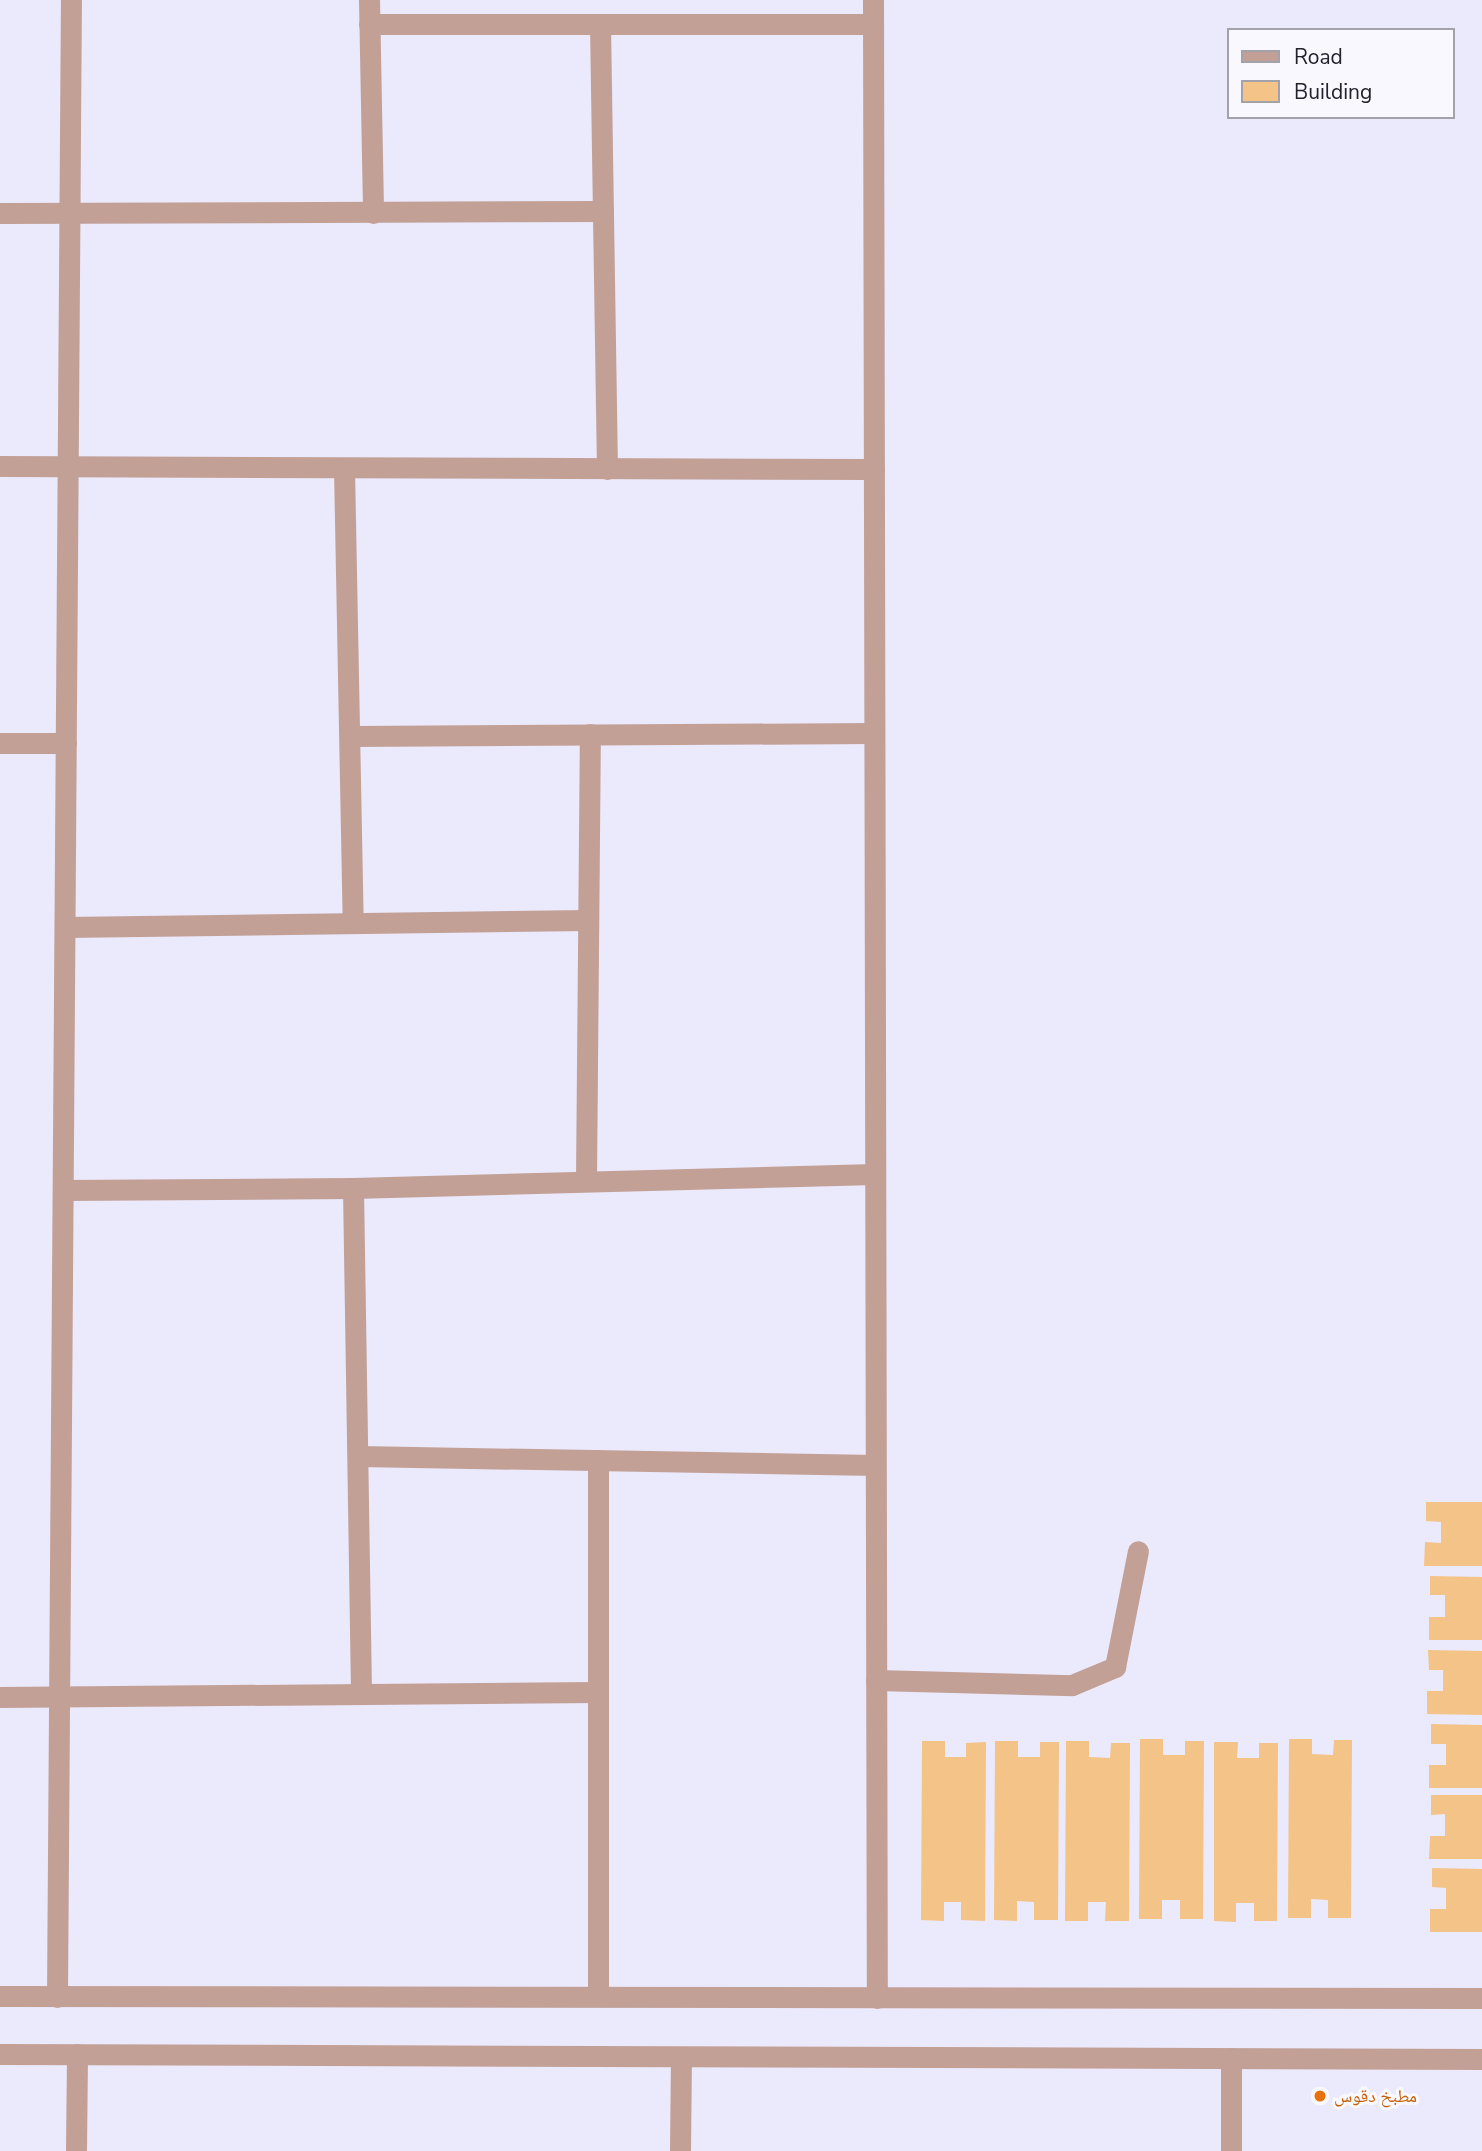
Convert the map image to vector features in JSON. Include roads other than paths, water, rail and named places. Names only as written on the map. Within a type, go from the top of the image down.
[{"type":"street","points":[[57,1997],[71,0]]},
{"type":"street","points":[[369,0],[373,214]]},
{"type":"street","points":[[873,0],[877,1998]]},
{"type":"street","points":[[369,24],[873,24]]},
{"type":"street","points":[[600,24],[607,469]]},
{"type":"street","points":[[0,213],[373,214],[603,211]]},
{"type":"street","points":[[0,467],[874,469]]},
{"type":"street","points":[[344,468],[353,923]]},
{"type":"street","points":[[350,736],[874,733]]},
{"type":"street","points":[[586,1180],[590,734]]},
{"type":"street","points":[[0,743],[66,743]]},
{"type":"street","points":[[65,927],[588,920]]},
{"type":"street","points":[[63,1190],[353,1188],[875,1174]]},
{"type":"street","points":[[353,1188],[361,1694]]},
{"type":"street","points":[[359,1456],[876,1465]]},
{"type":"street","points":[[598,1460],[598,1996]]},
{"type":"street","points":[[876,1680],[1072,1685],[1115,1667],[1138,1551]]},
{"type":"street","points":[[0,1697],[598,1692]]},
{"type":"street","points":[[0,1996],[1482,1998]]},
{"type":"street","points":[[0,2054],[1482,2059]]},
{"type":"street","points":[[76,2151],[77,2054]]},
{"type":"street","points":[[680,2151],[681,2056]]},
{"type":"street","points":[[1231,2057],[1231,2151]]},
{"type":"place","name":"مطبخ دقوس","points":[[1320,2096]]}]
